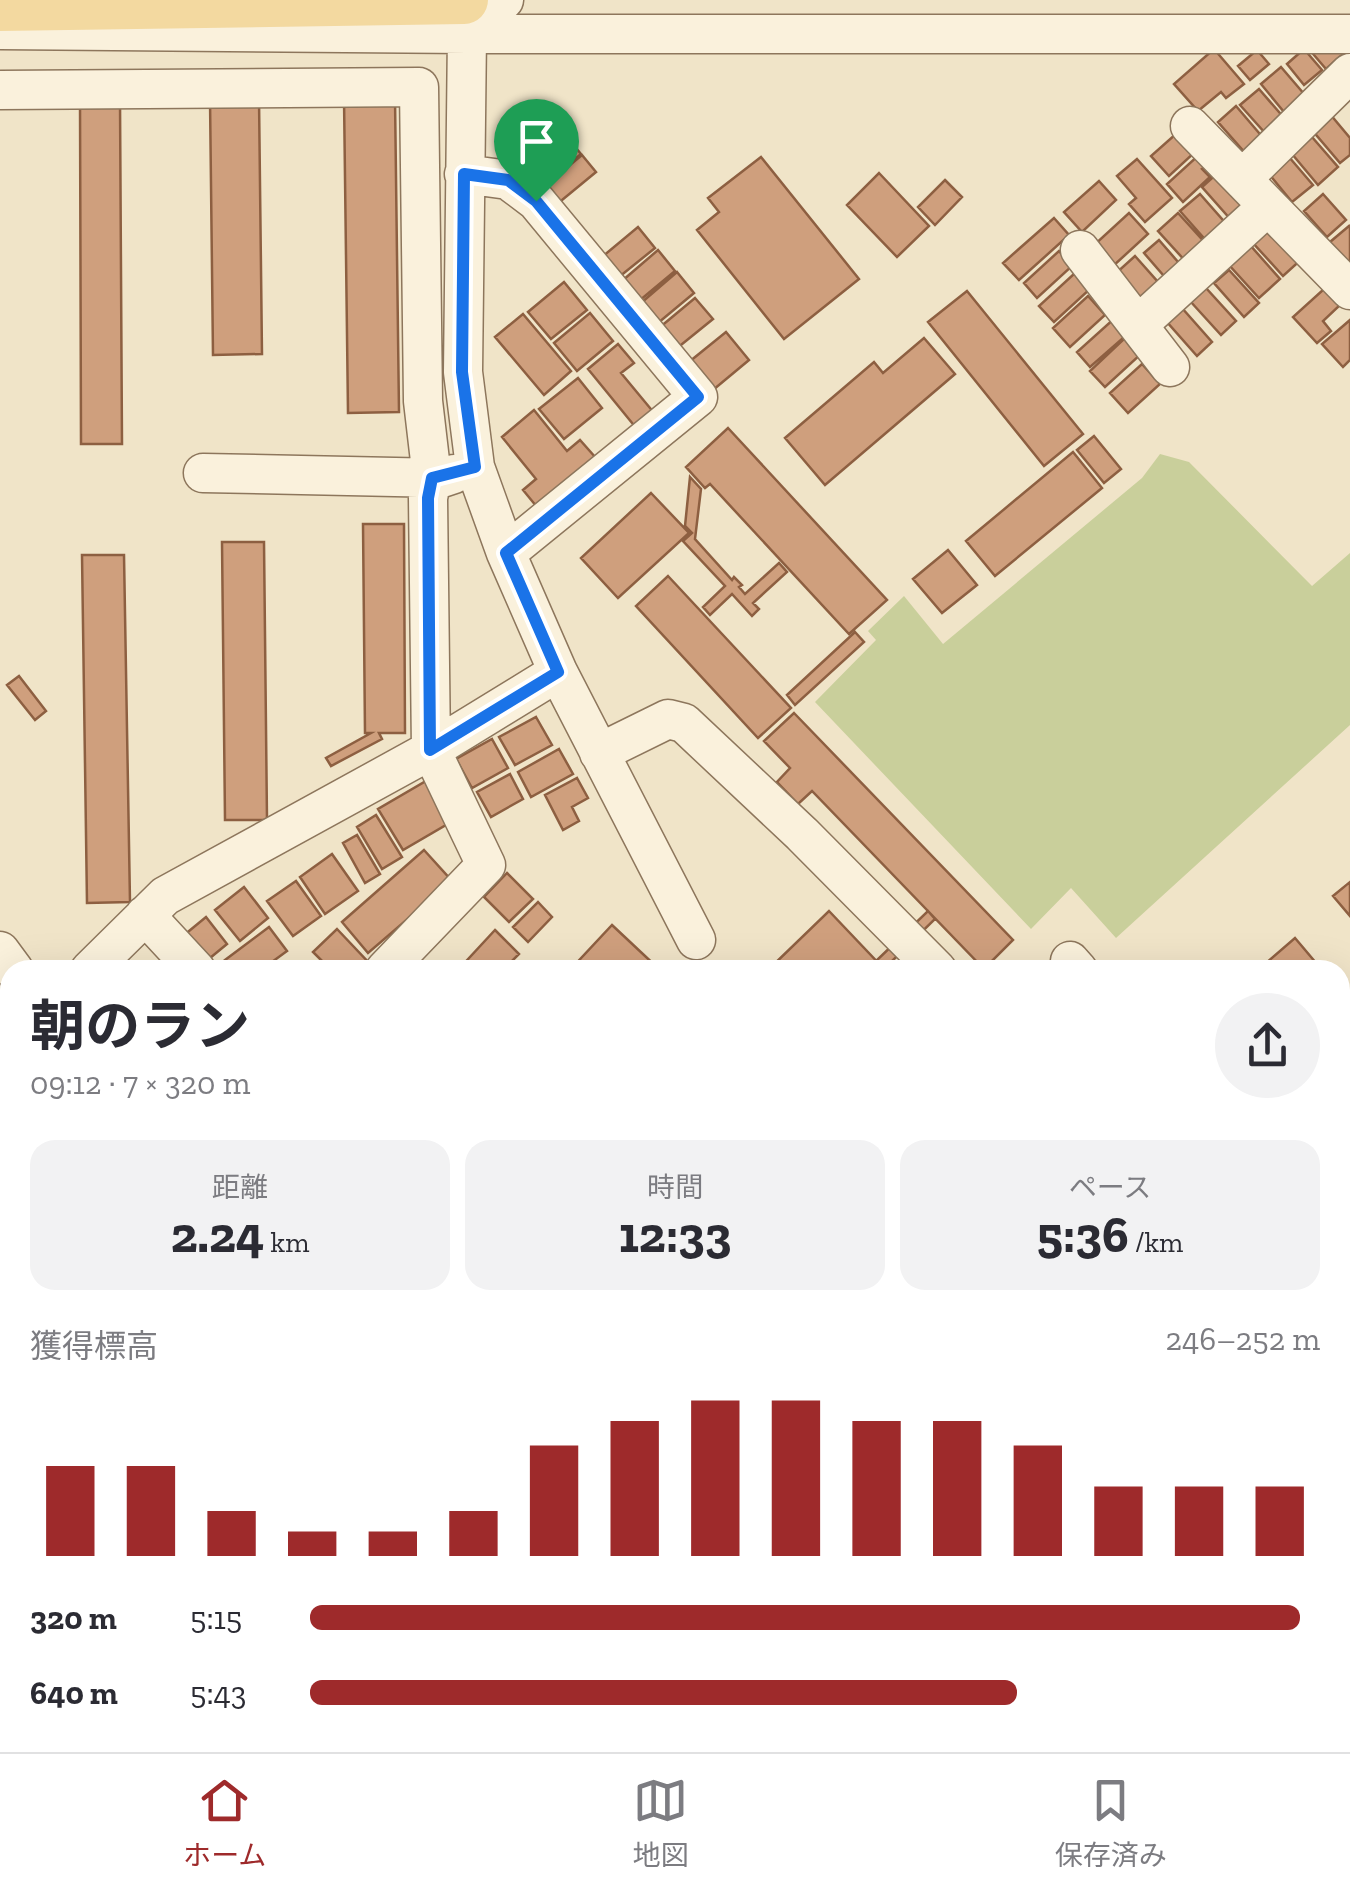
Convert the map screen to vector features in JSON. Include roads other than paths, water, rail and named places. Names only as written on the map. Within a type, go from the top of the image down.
[{"type":"main road","points":[[0,8],[465,17]]},
{"type":"street","points":[[465,17],[504,0]]},
{"type":"street","points":[[465,17],[462,372],[475,467],[506,553],[558,672],[696,940]]},
{"type":"street","points":[[0,30],[465,17],[1350,34]]},
{"type":"street","points":[[1242,179],[1350,73]]},
{"type":"street","points":[[0,90],[420,88],[423,401],[432,478],[428,498],[430,750],[486,864],[395,960]]},
{"type":"street","points":[[1190,126],[1350,290]]},
{"type":"street","points":[[464,174],[508,180],[536,201],[698,397],[506,553]]},
{"type":"street","points":[[1139,324],[1268,206]]},
{"type":"street","points":[[1080,250],[1170,367]]},
{"type":"street","points":[[202,472],[432,478],[475,467]]},
{"type":"street","points":[[100,960],[164,896],[430,750],[558,672]]},
{"type":"street","points":[[600,753],[668,719],[684,723],[927,960]]},
{"type":"street","points":[[145,915],[187,960]]}]
